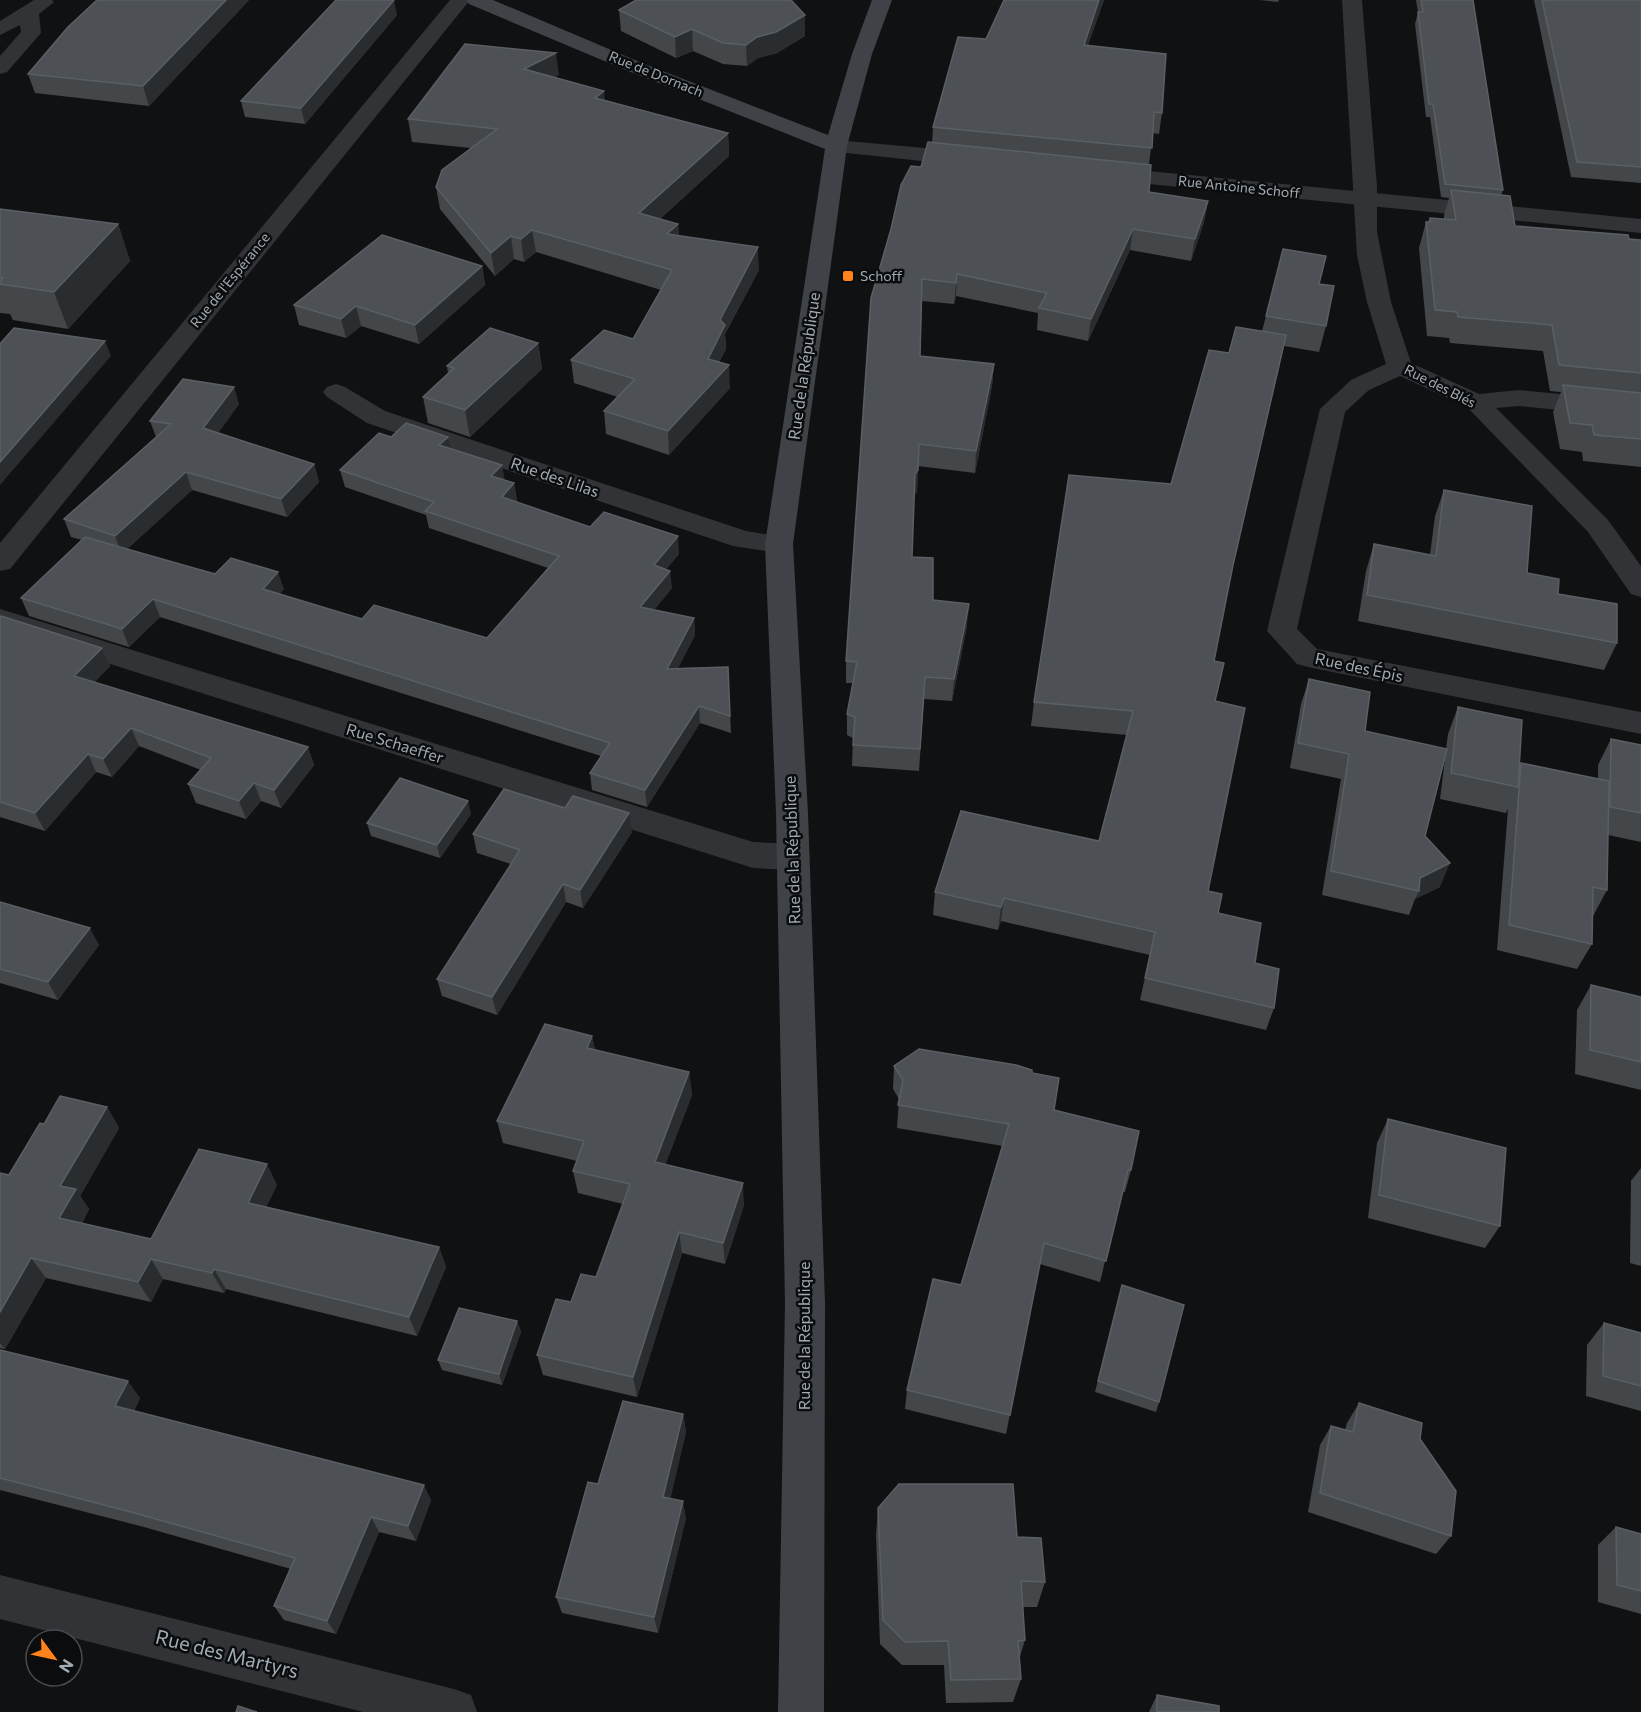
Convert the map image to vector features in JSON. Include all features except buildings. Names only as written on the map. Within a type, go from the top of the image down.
[{"type":"main road","name":"Rue de Dornach","points":[[476,0],[635,67],[836,146]]},
{"type":"main road","name":"Rue de la République","points":[[801,1712],[805,1303],[792,857],[779,543],[836,146],[851,88],[871,25],[882,0]]},
{"type":"street","points":[[0,29],[47,0]]},
{"type":"street","name":"Rue de l'Espérance","points":[[0,561],[460,0]]},
{"type":"street","name":"Rue des Blés","points":[[1352,0],[1366,187],[1364,200],[1366,241],[1388,330],[1400,367],[1476,402],[1598,526],[1641,587]]},
{"type":"street","points":[[0,68],[31,33],[29,13]]},
{"type":"street","points":[[836,146],[995,162]]},
{"type":"street","name":"Rue Antoine Schoff","points":[[1090,172],[1641,225]]},
{"type":"street","name":"Rue des Épis","points":[[1400,367],[1360,386],[1333,409],[1282,631],[1308,657],[1641,723]]},
{"type":"street","name":"Rue des Lilas","points":[[336,392],[376,417],[743,540],[779,543]]},
{"type":"street","points":[[1476,402],[1519,398],[1641,410]]},
{"type":"street","name":"Rue Schaeffer","points":[[0,619],[753,855],[792,857]]},
{"type":"street","name":"Rue des Martyrs","points":[[0,1597],[454,1712]]},
{"type":"place","name":"Schoff","points":[[848,276]]}]
